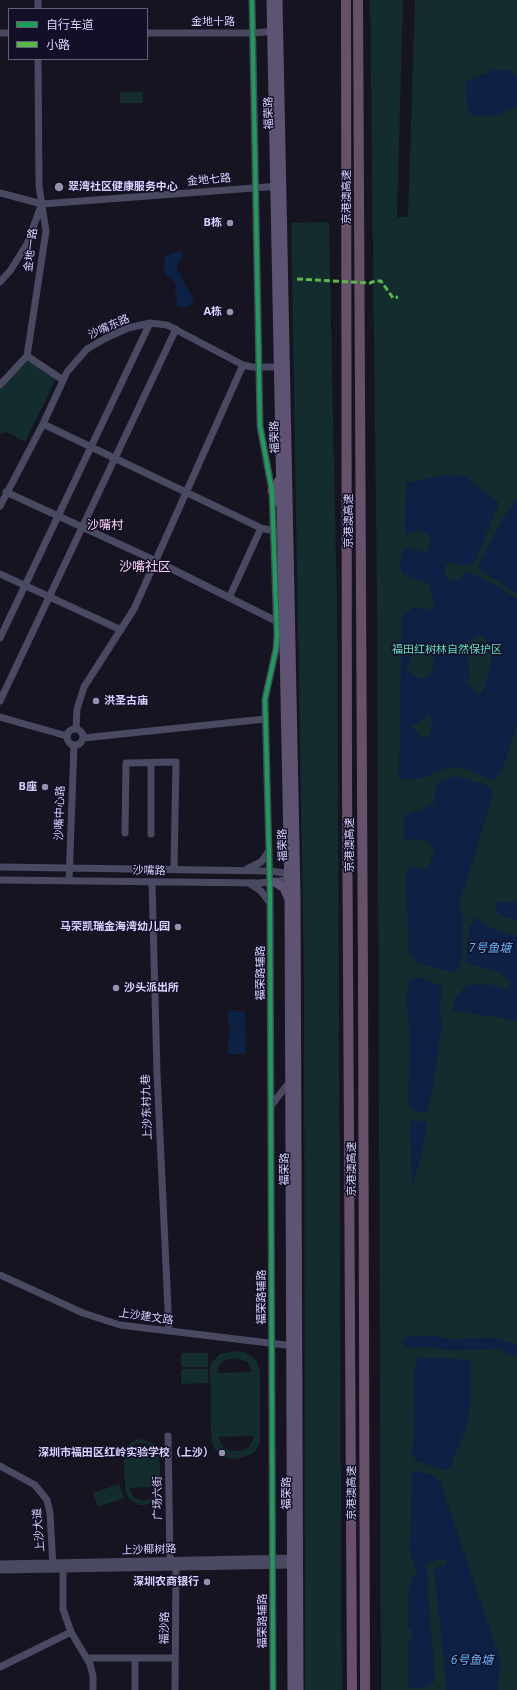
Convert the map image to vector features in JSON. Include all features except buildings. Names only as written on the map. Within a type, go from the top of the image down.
[{"type":"highway","name":"京港澳高速","points":[[346,0],[347,781],[352,1690]]},
{"type":"highway","name":"京港澳高速","points":[[358,0],[365,1690]]},
{"type":"main road","name":"福荣路","points":[[271,0],[275,31],[292,876],[294,1346],[299,1690]]},
{"type":"main road","name":"福荣路","points":[[275,31],[278,0]]},
{"type":"main road","name":"福荣路","points":[[282,367],[280,623],[292,876],[289,898],[294,1346]]},
{"type":"main road","points":[[281,478],[272,491],[281,507]]},
{"type":"main road","points":[[272,882],[284,888],[289,898]]},
{"type":"main road","name":"福荣路","points":[[292,1690],[296,1561]]},
{"type":"street","name":"福荣路辅路","points":[[252,0],[261,431],[272,491],[280,623],[276,649],[265,694],[269,849],[272,882],[270,904],[273,1690]]},
{"type":"street","name":"金地十路","points":[[148,33],[253,33],[275,31]]},
{"type":"street","name":"金地一路","points":[[27,356],[46,231],[40,186],[38,60]]},
{"type":"street","name":"金地七路","points":[[42,204],[278,186]]},
{"type":"street","points":[[0,192],[42,204],[27,244],[10,271],[0,282]]},
{"type":"street","points":[[0,638],[150,324]]},
{"type":"street","name":"沙嘴东路","points":[[0,506],[4,495],[43,424],[63,380],[74,362],[87,348],[106,338],[128,328],[150,324],[167,325],[243,365],[282,367]]},
{"type":"street","points":[[0,701],[176,329]]},
{"type":"street","points":[[0,385],[27,356],[63,380]]},
{"type":"street","points":[[76,729],[77,709],[84,687],[134,609],[243,365]]},
{"type":"street","points":[[43,424],[261,528],[274,531]]},
{"type":"street","points":[[4,495],[82,527],[280,623]]},
{"type":"street","points":[[229,598],[261,528]]},
{"type":"street","points":[[0,574],[121,630]]},
{"type":"street","points":[[0,718],[67,736]]},
{"type":"street","points":[[83,738],[265,719]]},
{"type":"street","points":[[76,729],[81,731],[83,738],[81,743],[74,745],[69,743],[67,736],[69,731],[76,729]]},
{"type":"street","name":"沙嘴中心路","points":[[69,881],[74,745]]},
{"type":"street","points":[[151,762],[151,834]]},
{"type":"street","points":[[125,833],[126,763],[176,762],[174,869]]},
{"type":"street","points":[[242,870],[252,867],[260,862],[266,856],[269,849]]},
{"type":"street","name":"沙嘴路","points":[[0,867],[242,870],[270,871],[292,876]]},
{"type":"street","name":"沙嘴路","points":[[0,880],[246,883],[272,882],[292,876]]},
{"type":"street","name":"上沙东村九巷","points":[[152,882],[156,1068],[169,1331]]},
{"type":"street","points":[[246,883],[261,891],[270,904]]},
{"type":"street","points":[[271,1106],[290,1081]]},
{"type":"street","name":"上沙建文路","points":[[0,1275],[94,1318],[120,1325],[294,1346]]},
{"type":"street","name":"广场六街","points":[[168,1436],[170,1560]]},
{"type":"street","name":"上沙大道","points":[[0,1466],[35,1485],[47,1500],[50,1513],[53,1567]]},
{"type":"street","name":"上沙椰树路","points":[[63,1567],[170,1560],[296,1561]]},
{"type":"street","name":"上沙椰树路","points":[[0,1564],[53,1567],[176,1566],[273,1561]]},
{"type":"street","name":"福沙路","points":[[175,1690],[176,1566]]},
{"type":"street","name":"上沙椰树路","points":[[0,1570],[53,1567]]},
{"type":"street","points":[[63,1567],[63,1606],[70,1632],[87,1658],[92,1669],[94,1690]]},
{"type":"street","points":[[0,1667],[70,1632]]},
{"type":"street","points":[[87,1658],[175,1658]]},
{"type":"street","points":[[135,1658],[135,1690]]},
{"type":"green space","name":"福田红树林自然保护区","points":[[370,0],[403,0],[397,217],[408,217],[415,0],[517,0],[517,1690],[381,1690],[377,598]]},
{"type":"green space","points":[[120,92],[143,92],[143,103],[120,103]]},
{"type":"green space","points":[[329,222],[337,608],[342,1690],[305,1690],[304,977],[291,223]]},
{"type":"green space","points":[[30,361],[56,379],[25,442],[6,432],[0,434],[0,390],[26,362]]},
{"type":"green space","points":[[235,1351],[244,1352],[253,1357],[257,1362],[260,1372],[260,1442],[255,1452],[236,1459],[227,1458],[217,1452],[214,1448],[211,1437],[210,1367],[212,1362],[220,1354]],"holes":[[[235,1358],[248,1362],[252,1372],[217,1373],[221,1363],[228,1359]],[[253,1436],[253,1440],[249,1447],[236,1451],[223,1447],[218,1437]]]},
{"type":"green space","points":[[181,1353],[208,1353],[208,1367],[181,1367]]},
{"type":"green space","points":[[181,1369],[208,1369],[208,1383],[181,1384]]},
{"type":"green space","points":[[141,1439],[154,1444],[159,1451],[161,1487],[156,1499],[144,1505],[139,1505],[131,1500],[128,1497],[125,1488],[124,1453],[129,1444]],"holes":[[[137,1443],[148,1444],[154,1449],[156,1456],[128,1457],[129,1450]],[[157,1487],[153,1497],[144,1501],[134,1497],[129,1488]]]},
{"type":"green space","points":[[119,1484],[124,1498],[98,1507],[93,1493]]},
{"type":"water","points":[[506,69],[511,71],[517,77],[517,107],[492,116],[474,116],[471,114],[467,106],[466,81],[494,70]]},
{"type":"water","points":[[178,251],[182,251],[182,259],[177,264],[177,270],[183,277],[182,280],[194,300],[191,305],[183,308],[176,305],[176,285],[173,280],[166,275],[163,267],[165,257]]},
{"type":"water","points":[[447,475],[464,476],[499,503],[475,561],[467,566],[450,562],[444,568],[447,580],[460,580],[465,572],[478,576],[517,598],[517,726],[501,773],[492,780],[466,769],[455,767],[446,768],[420,779],[399,779],[402,617],[415,606],[429,610],[434,607],[430,584],[403,574],[400,566],[404,547],[427,553],[431,541],[428,533],[418,530],[405,535],[406,483]],"holes":[[[479,635],[483,636],[493,653],[486,683],[481,693],[478,694],[468,683],[470,674],[466,649],[468,643]],[[422,651],[429,651],[432,653],[434,665],[430,675],[426,678],[416,677],[405,669],[408,667],[412,654]],[[430,714],[432,727],[431,735],[426,738],[421,737],[412,727]]]},
{"type":"water","points":[[517,498],[517,594],[481,571],[479,564],[503,518]]},
{"type":"water","points":[[456,776],[491,787],[493,795],[459,905],[463,915],[463,955],[459,969],[450,972],[415,962],[409,954],[406,877],[409,867],[428,868],[435,851],[428,842],[416,838],[404,841],[404,816],[434,803],[436,784]]},
{"type":"water","points":[[517,898],[517,920],[499,915],[495,907],[498,902],[516,902]]},
{"type":"water","name":"7号鱼塘","points":[[477,917],[485,925],[513,936],[517,935],[517,1021],[460,1011],[452,1011],[456,997],[467,985],[488,984],[508,990],[510,982],[500,973],[465,962],[470,926]]},
{"type":"water","points":[[417,977],[441,986],[440,1014],[442,1024],[430,1104],[426,1113],[413,1111],[408,1105],[410,1045],[407,998],[409,982]]},
{"type":"water","points":[[228,1011],[245,1011],[246,1054],[228,1054],[228,1044],[231,1030],[228,1021]]},
{"type":"water","points":[[410,1121],[427,1121],[422,1154],[412,1186]]},
{"type":"water","points":[[418,1357],[471,1360],[471,1401],[466,1429],[450,1467],[443,1470],[417,1461],[412,1455],[415,1424],[414,1375]]},
{"type":"water","name":"6号鱼塘","points":[[412,1470],[435,1476],[440,1482],[500,1659],[497,1690],[447,1690],[434,1568],[446,1565],[446,1560],[438,1559],[426,1563],[435,1681],[426,1687],[409,1689],[408,1642],[413,1634],[408,1626],[409,1586],[417,1570],[410,1554]]},
{"type":"waterway","points":[[408,1342],[428,1341],[452,1345],[493,1343],[517,1350]]},
{"type":"marked path","points":[[297,279],[370,283],[381,281],[393,298],[398,297]]},
{"type":"cycle path","points":[[252,0],[260,426],[272,491],[277,636],[276,649],[265,699],[270,893],[273,1690]]},
{"type":"place","name":"翠湾社区健康服务中心","points":[[59,187]]},
{"type":"place","name":"B栋","points":[[230,223]]},
{"type":"place","name":"A栋","points":[[230,312]]},
{"type":"place","name":"洪圣古庙","points":[[96,701]]},
{"type":"place","name":"B座","points":[[45,787]]},
{"type":"place","name":"马荣凯瑞金海湾幼儿园","points":[[178,927]]},
{"type":"place","name":"沙头派出所","points":[[116,988]]},
{"type":"place","name":"深圳市福田区红岭实验学校（上沙）","points":[[222,1453]]},
{"type":"place","name":"深圳农商银行","points":[[207,1582]]},
{"type":"district","name":"沙嘴村","points":[[105,526]]},
{"type":"district","name":"沙嘴社区","points":[[145,567]]}]
